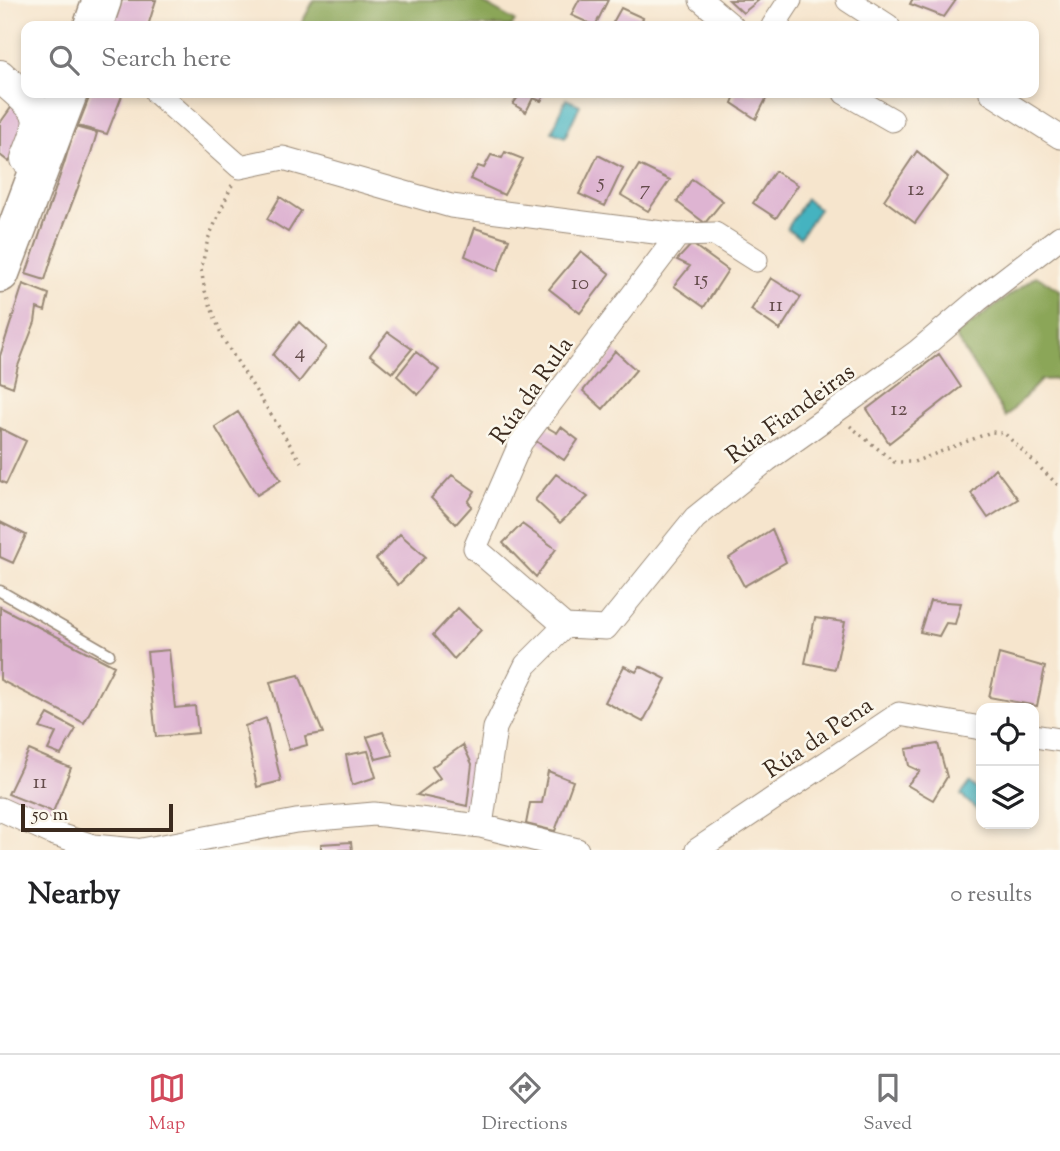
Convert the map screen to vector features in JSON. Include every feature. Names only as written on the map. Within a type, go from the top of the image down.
[{"type":"highway","points":[[95,21],[102,0]]},
{"type":"highway","points":[[0,273],[66,98]]},
{"type":"street","points":[[79,21],[87,0]]},
{"type":"street","points":[[701,0],[726,21]]},
{"type":"street","points":[[776,21],[790,0]]},
{"type":"street","points":[[848,0],[880,21]]},
{"type":"street","points":[[0,232],[37,128],[38,117],[25,98]]},
{"type":"street","points":[[163,98],[240,167],[283,158],[451,206],[678,235],[715,234],[756,260]]},
{"type":"street","points":[[854,98],[892,120]]},
{"type":"street","points":[[999,98],[1060,137]]},
{"type":"street","name":"Rúa da Rula","points":[[565,626],[475,548],[522,442],[678,235]]},
{"type":"street","name":"Rúa Fiandeiras","points":[[565,626],[606,628],[695,518],[767,460],[918,351],[978,300],[1060,237]]},
{"type":"street","points":[[481,826],[495,728],[526,665],[565,626]]},
{"type":"street","name":"Rúa da Pena","points":[[697,850],[898,714],[976,727]]},
{"type":"street","points":[[1039,737],[1060,740]]},
{"type":"street","points":[[0,809],[52,833],[93,846],[136,850]]},
{"type":"street","points":[[142,850],[296,821],[374,814],[481,826],[577,850]]},
{"type":"lane","points":[[0,591],[109,654]]},
{"type":"path","points":[[240,167],[208,239],[201,269],[205,291],[223,339],[301,462]]},
{"type":"path","points":[[834,412],[894,462],[914,462],[991,432],[1004,433],[1060,486]]},
{"type":"green space","points":[[314,0],[478,0],[515,21],[303,21]]},
{"type":"green space","points":[[1036,276],[1060,290],[1060,379],[1041,380],[1006,417],[955,336]]},
{"type":"water","points":[[566,99],[580,105],[565,137],[552,132]]},
{"type":"water","points":[[806,199],[819,209],[800,237],[787,229]]},
{"type":"water","points":[[970,783],[976,789],[976,809],[961,795]]},
{"type":"building","points":[[122,0],[156,0],[150,21],[114,21]]},
{"type":"building","points":[[579,0],[608,0],[598,21],[584,21],[571,15]]},
{"type":"building","points":[[729,0],[759,0],[743,13]]},
{"type":"building","points":[[912,0],[956,0],[944,17],[910,4]]},
{"type":"building","points":[[621,8],[643,18],[642,21],[614,21]]},
{"type":"building","points":[[89,98],[121,98],[107,134],[78,126]]},
{"type":"building","points":[[517,98],[533,98],[526,112],[513,104]]},
{"type":"building","points":[[734,98],[766,98],[756,119],[732,103]]},
{"type":"building","points":[[13,105],[30,119],[20,145],[9,162],[0,155],[0,123]]},
{"type":"building","points":[[75,127],[97,133],[45,280],[26,274]]},
{"type":"building","points":[[917,151],[948,177],[915,223],[884,200]]},
{"type":"building","points":[[505,152],[523,159],[504,195],[470,179],[478,166],[484,168],[491,155],[502,158]]},
{"type":"building","points":[[598,155],[623,168],[605,206],[579,194]]},
{"type":"building","points":[[639,165],[670,180],[648,211],[621,195]]},
{"type":"building","points":[[775,171],[798,185],[776,218],[753,203]]},
{"type":"building","points":[[692,179],[723,201],[705,223],[677,202]]},
{"type":"building","points":[[280,197],[301,211],[288,232],[267,219]]},
{"type":"building","points":[[475,228],[509,239],[498,271],[465,256]]},
{"type":"building","points":[[692,244],[728,270],[704,307],[674,286],[690,266],[677,260]]},
{"type":"building","points":[[581,251],[610,274],[580,313],[549,289]]},
{"type":"building","points":[[771,278],[801,297],[780,330],[751,310]]},
{"type":"building","points":[[23,284],[49,294],[45,311],[37,308],[35,322],[13,387],[0,382],[0,356]]},
{"type":"building","points":[[299,322],[326,347],[299,382],[273,355]]},
{"type":"building","points":[[388,332],[412,349],[392,373],[370,355]]},
{"type":"building","points":[[615,351],[636,370],[603,409],[583,391]]},
{"type":"building","points":[[416,352],[439,370],[418,395],[397,376]]},
{"type":"building","points":[[939,354],[961,387],[889,443],[867,409]]},
{"type":"building","points":[[238,412],[281,480],[257,495],[215,427]]},
{"type":"building","points":[[545,426],[557,433],[561,427],[578,440],[564,460],[533,439]]},
{"type":"building","points":[[0,428],[26,441],[6,484],[0,481]]},
{"type":"building","points":[[995,468],[1018,499],[988,518],[971,493]]},
{"type":"building","points":[[556,474],[588,497],[560,523],[535,500]]},
{"type":"building","points":[[452,475],[475,491],[468,502],[472,506],[456,524],[431,498]]},
{"type":"building","points":[[0,522],[26,535],[13,563],[0,557]]},
{"type":"building","points":[[522,524],[556,549],[536,577],[503,543]]},
{"type":"building","points":[[772,529],[786,562],[744,586],[729,558]]},
{"type":"building","points":[[400,534],[426,557],[398,585],[376,559]]},
{"type":"building","points":[[930,601],[961,603],[955,624],[946,623],[939,636],[920,632]]},
{"type":"building","points":[[0,607],[114,666],[84,723],[0,680]]},
{"type":"building","points":[[458,608],[481,630],[454,659],[433,635]]},
{"type":"building","points":[[815,618],[845,622],[835,669],[805,663]]},
{"type":"building","points":[[169,650],[175,708],[195,706],[198,733],[156,737],[147,652]]},
{"type":"building","points":[[999,654],[1045,667],[1038,703],[989,697]]},
{"type":"building","points":[[624,666],[636,672],[640,666],[666,679],[643,722],[605,702]]},
{"type":"building","points":[[299,675],[323,733],[305,736],[307,745],[289,750],[270,682]]},
{"type":"building","points":[[48,714],[76,729],[61,755],[48,750],[56,733],[40,728]]},
{"type":"building","points":[[266,718],[281,781],[257,787],[245,726]]},
{"type":"building","points":[[383,732],[393,755],[376,759],[367,737]]},
{"type":"building","points":[[938,744],[947,777],[933,800],[907,785],[920,771],[909,766],[906,749]]},
{"type":"building","points":[[463,745],[472,764],[467,806],[417,795],[440,778],[432,767]]},
{"type":"building","points":[[29,750],[71,768],[53,812],[8,794]]},
{"type":"building","points":[[368,751],[376,777],[352,785],[346,755]]},
{"type":"building","points":[[548,771],[573,781],[555,831],[526,824],[530,803],[542,803]]},
{"type":"building","points":[[351,842],[352,850],[321,850],[321,844]]}]
